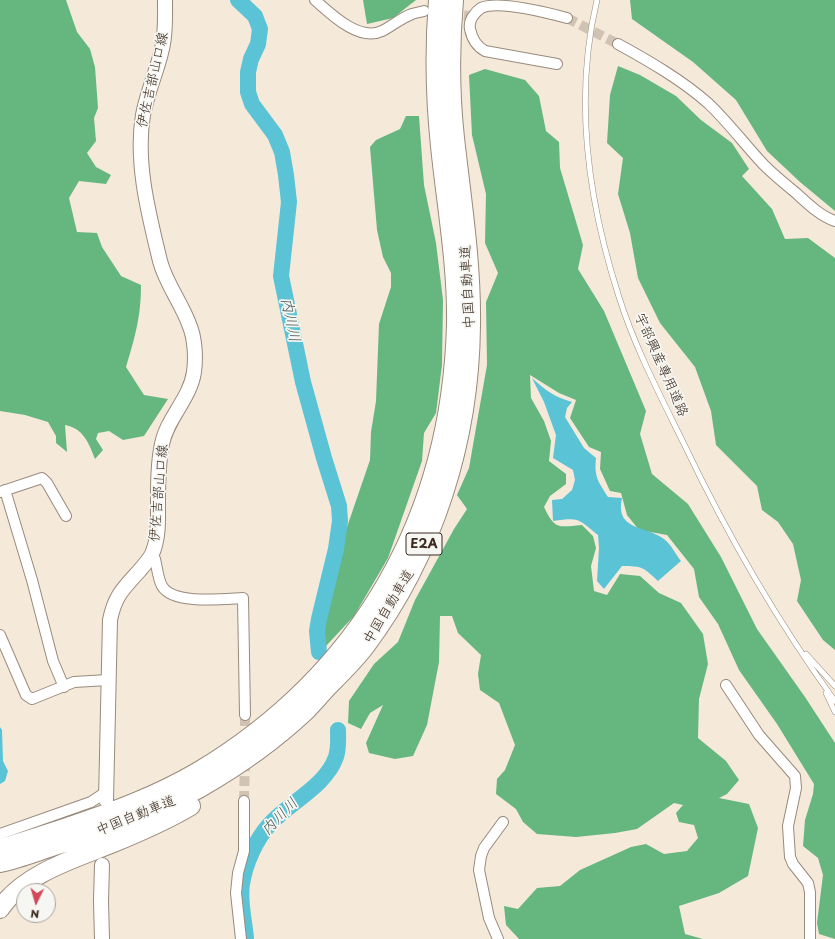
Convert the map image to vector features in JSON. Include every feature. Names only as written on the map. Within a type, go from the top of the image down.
[{"type":"highway","name":"中国自動車道","points":[[0,848],[126,806],[195,773],[236,747],[278,714],[321,672],[365,618],[404,551],[424,505],[432,480],[450,403],[453,378],[456,300],[436,93],[435,42],[438,0]]},
{"type":"highway","name":"中国自動車道","points":[[0,863],[103,831],[168,805],[233,768],[304,713],[354,660],[380,625],[416,563],[440,506],[454,460],[470,366],[470,273],[455,136],[452,90],[451,45],[454,0]]},
{"type":"highway","points":[[0,909],[18,889],[35,877],[165,820],[215,791],[257,762],[304,722],[354,660]]},
{"type":"main road","name":"伊佐吉部山口線","points":[[106,796],[108,680],[110,633],[113,607],[117,597],[151,556],[157,540],[158,479],[162,443],[166,430],[190,386],[194,374],[195,362],[193,337],[190,325],[161,266],[145,189],[140,156],[143,114],[163,47],[165,0]]},
{"type":"main road","points":[[102,865],[102,939]]},
{"type":"street","points":[[315,0],[345,25],[359,32],[373,34],[411,14],[424,11]]},
{"type":"street","points":[[557,64],[485,51],[479,48],[469,27],[471,16],[482,8],[505,6],[567,18]]},
{"type":"street","points":[[618,44],[676,79],[708,104],[736,130],[764,165],[810,206],[835,221]]},
{"type":"street","points":[[64,686],[53,661],[32,580],[2,491],[42,478],[47,482],[66,516]]},
{"type":"street","points":[[151,556],[155,559],[162,586],[176,597],[186,599],[243,598],[245,715]]},
{"type":"street","points":[[0,635],[26,695],[32,699],[74,682],[108,680]]},
{"type":"street","points":[[0,663],[10,659]]},
{"type":"street","points":[[726,685],[759,735],[795,776],[796,788],[788,826],[790,857],[793,864],[808,883],[810,892],[810,939]]},
{"type":"street","points":[[0,834],[106,796]]},
{"type":"street","points":[[241,939],[236,893],[238,873],[244,851],[244,801]]},
{"type":"street","points":[[498,939],[489,918],[479,870],[480,856],[484,848],[503,822]]},
{"type":"lane","name":"宇部興産専用道路","points":[[597,0],[589,43],[586,79],[585,115],[587,148],[591,190],[619,299],[649,374],[698,475],[779,620],[835,701]]},
{"type":"lane","points":[[796,644],[835,686]]},
{"type":"lane","points":[[821,681],[835,712]]},
{"type":"green space","points":[[0,0],[66,0],[77,32],[90,49],[95,67],[98,108],[94,118],[96,141],[87,153],[96,167],[111,175],[106,184],[79,181],[69,198],[77,232],[97,233],[102,247],[121,276],[141,285],[137,327],[126,367],[144,395],[168,399],[144,436],[123,440],[109,431],[98,433],[96,439],[103,450],[95,459],[88,442],[76,429],[65,425],[67,452],[56,443],[56,436],[48,422],[25,415],[0,411]]},
{"type":"green space","points":[[363,0],[416,0],[393,18],[367,24]]},
{"type":"green space","points":[[630,0],[835,0],[835,211],[800,182],[767,151],[736,100],[693,62],[632,19]]},
{"type":"green space","points":[[618,66],[640,75],[676,96],[701,120],[732,143],[749,169],[742,176],[772,209],[785,239],[808,238],[835,258],[835,650],[823,640],[797,601],[801,580],[793,544],[778,522],[762,510],[757,486],[716,445],[711,411],[695,367],[660,323],[638,278],[630,233],[618,194],[623,158],[607,143],[610,95]]},
{"type":"green space","points":[[485,69],[525,80],[539,96],[546,131],[559,142],[560,168],[583,245],[578,269],[604,311],[646,411],[640,434],[652,474],[688,504],[721,557],[757,629],[805,697],[835,743],[835,939],[819,934],[817,923],[823,875],[818,858],[803,846],[805,820],[813,794],[814,784],[777,724],[739,670],[718,624],[699,597],[694,569],[667,535],[639,530],[627,515],[621,493],[610,491],[600,469],[601,452],[589,447],[570,418],[576,400],[559,393],[530,375],[531,398],[544,421],[551,441],[549,461],[566,474],[566,484],[550,496],[544,507],[551,520],[558,525],[582,525],[593,536],[596,548],[591,566],[594,591],[607,595],[620,574],[640,576],[659,593],[681,603],[703,634],[708,664],[699,699],[698,738],[726,761],[739,780],[727,794],[719,798],[749,804],[758,828],[748,876],[719,893],[679,906],[685,934],[703,939],[519,939],[506,925],[504,906],[518,909],[537,888],[560,886],[580,870],[631,847],[646,844],[664,854],[687,851],[698,838],[694,825],[679,822],[676,813],[683,805],[674,803],[637,829],[576,837],[537,834],[523,822],[516,809],[496,794],[497,779],[505,770],[515,745],[499,703],[480,690],[478,674],[481,655],[458,633],[452,616],[440,616],[439,662],[427,725],[413,756],[395,759],[369,753],[366,743],[383,705],[370,713],[361,729],[348,723],[349,701],[374,664],[398,642],[415,600],[454,529],[467,509],[457,495],[469,468],[487,365],[486,302],[498,273],[485,243],[486,194],[472,135],[469,75]]},
{"type":"green space","points":[[406,116],[419,116],[424,185],[436,243],[443,300],[442,365],[436,413],[424,433],[422,461],[388,558],[354,616],[326,646],[321,634],[327,608],[346,530],[370,460],[371,432],[376,401],[379,324],[391,287],[391,273],[383,257],[377,230],[370,147],[376,140],[400,129]]},
{"type":"water","points":[[532,378],[551,393],[572,402],[567,408],[565,417],[584,448],[596,458],[596,474],[608,497],[622,498],[621,509],[627,522],[667,541],[681,561],[658,581],[642,568],[622,566],[604,589],[597,581],[599,548],[598,535],[578,520],[569,519],[553,521],[552,500],[562,499],[572,490],[575,480],[573,470],[553,458],[556,435],[544,402]]},
{"type":"water","points":[[0,727],[2,730],[3,761],[8,771],[5,781],[0,784]]},
{"type":"waterway","name":"内川川","points":[[238,0],[255,16],[260,29],[258,44],[251,59],[248,72],[248,92],[252,104],[275,135],[282,152],[289,202],[281,276],[303,382],[339,506],[340,521],[336,549],[317,631],[319,652]]},
{"type":"waterway","name":"内川川","points":[[246,939],[241,891],[243,876],[252,852],[260,837],[270,824],[324,777],[336,757],[338,750],[338,730]]},
{"type":"tunnel","points":[[449,14],[469,16]]},
{"type":"tunnel","points":[[567,18],[618,44]]},
{"type":"tunnel","points":[[245,715],[245,741]]},
{"type":"tunnel","points":[[244,801],[245,759]]}]
